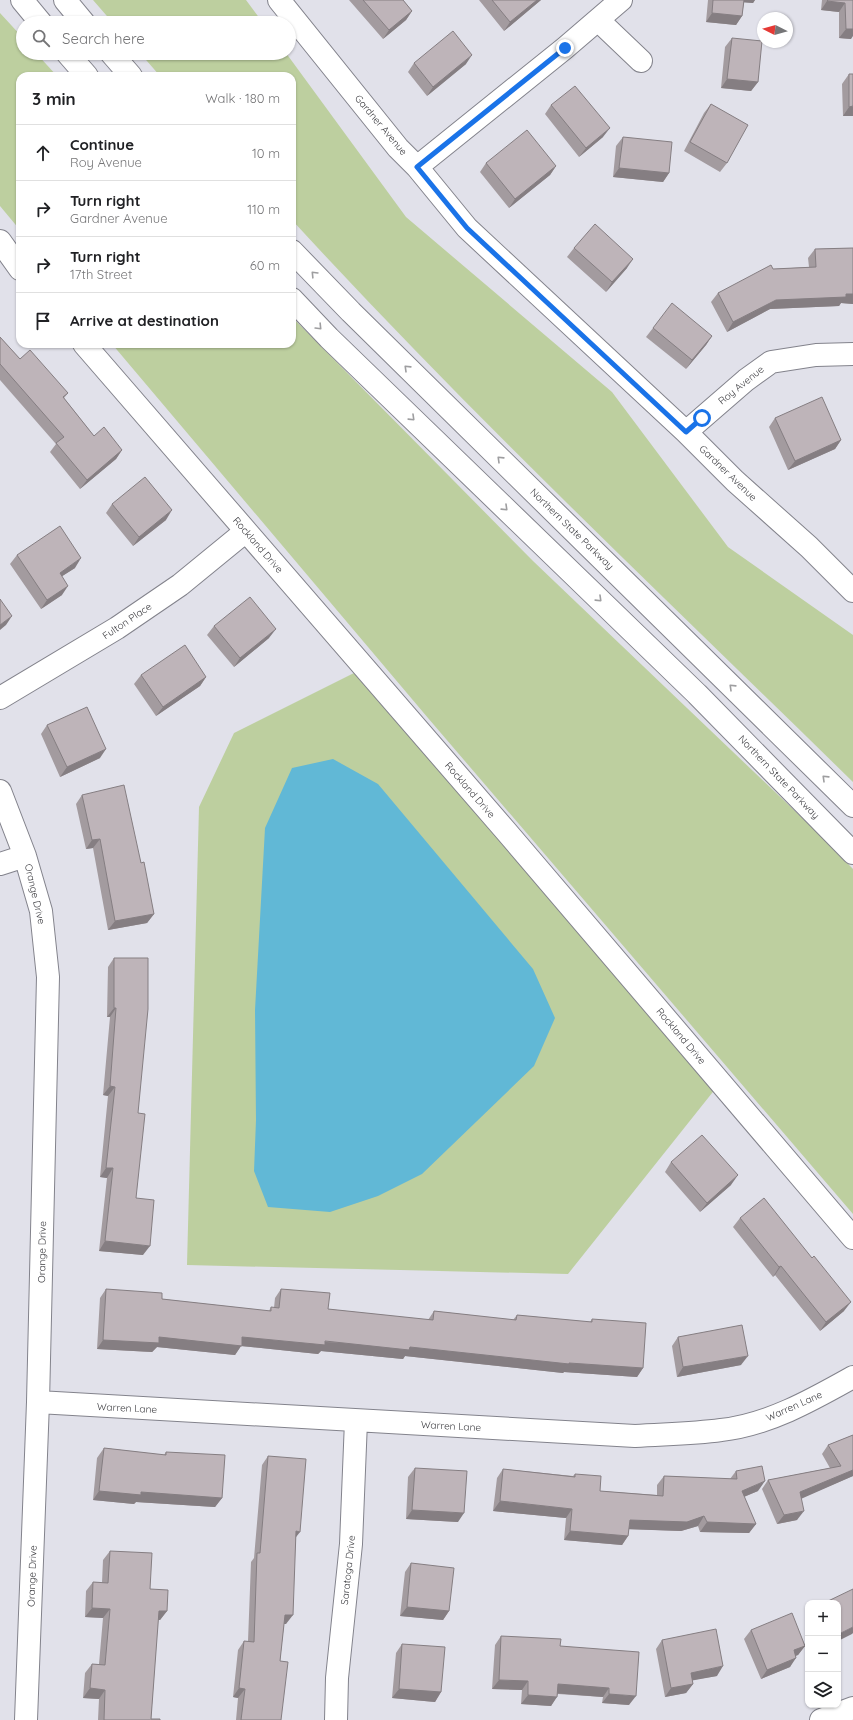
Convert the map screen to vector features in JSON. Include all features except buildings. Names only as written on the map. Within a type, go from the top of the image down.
[{"type":"main road","points":[[22,0],[35,16]]},
{"type":"main road","points":[[65,0],[78,16]]},
{"type":"main road","name":"Gardner Avenue","points":[[279,0],[292,16]]},
{"type":"main road","points":[[417,167],[565,48],[621,0]]},
{"type":"main road","points":[[598,20],[641,61]]},
{"type":"main road","name":"Gardner Avenue","points":[[296,21],[398,148],[417,167],[467,228],[686,432],[735,481],[809,547],[853,591]]},
{"type":"main road","points":[[73,60],[84,72]]},
{"type":"main road","points":[[117,60],[128,72]]},
{"type":"main road","points":[[0,241],[16,263]]},
{"type":"main road","name":"Northern State Parkway","points":[[296,255],[351,312],[853,806]]},
{"type":"main road","name":"Northern State Parkway","points":[[296,303],[329,338],[697,694],[853,853]]},
{"type":"main road","name":"Rockland Drive","points":[[87,348],[505,830],[853,1238]]},
{"type":"main road","name":"Roy Avenue","points":[[686,432],[746,380],[771,362],[816,355],[853,354]]},
{"type":"main road","name":"Fulton Place","points":[[0,698],[117,628],[180,585],[246,531]]},
{"type":"main road","name":"Orange Drive","points":[[0,791],[26,856],[41,911],[48,977],[38,1402],[26,1720]]},
{"type":"main road","points":[[0,864],[26,856]]},
{"type":"main road","name":"Warren Lane","points":[[38,1402],[635,1436],[722,1430],[760,1421],[790,1410],[853,1377]]},
{"type":"main road","name":"Saratoga Drive","points":[[336,1720],[337,1678],[352,1544],[356,1421]]},
{"type":"main road","points":[[821,1720],[853,1708]]},
{"type":"green space","points":[[93,0],[246,0],[258,16],[107,16]]},
{"type":"green space","points":[[0,13],[16,30],[16,60],[42,60],[53,72],[16,72],[16,225],[0,206]]},
{"type":"green space","points":[[146,60],[291,60],[406,217],[612,392],[728,547],[853,635],[853,782],[498,435],[360,293],[296,224],[296,72],[157,72]]},
{"type":"green space","points":[[296,321],[533,561],[819,834],[853,869],[853,1214],[428,718],[115,348],[296,348]]},
{"type":"green space","points":[[364,668],[720,1083],[568,1274],[187,1265],[199,807],[234,733]]},
{"type":"water","points":[[333,759],[378,784],[533,969],[555,1018],[534,1066],[422,1174],[378,1196],[330,1212],[268,1207],[254,1171],[256,1120],[255,1010],[265,828],[292,768]]},
{"type":"route","points":[[565,48],[417,167],[467,228],[686,432],[702,418]]}]
